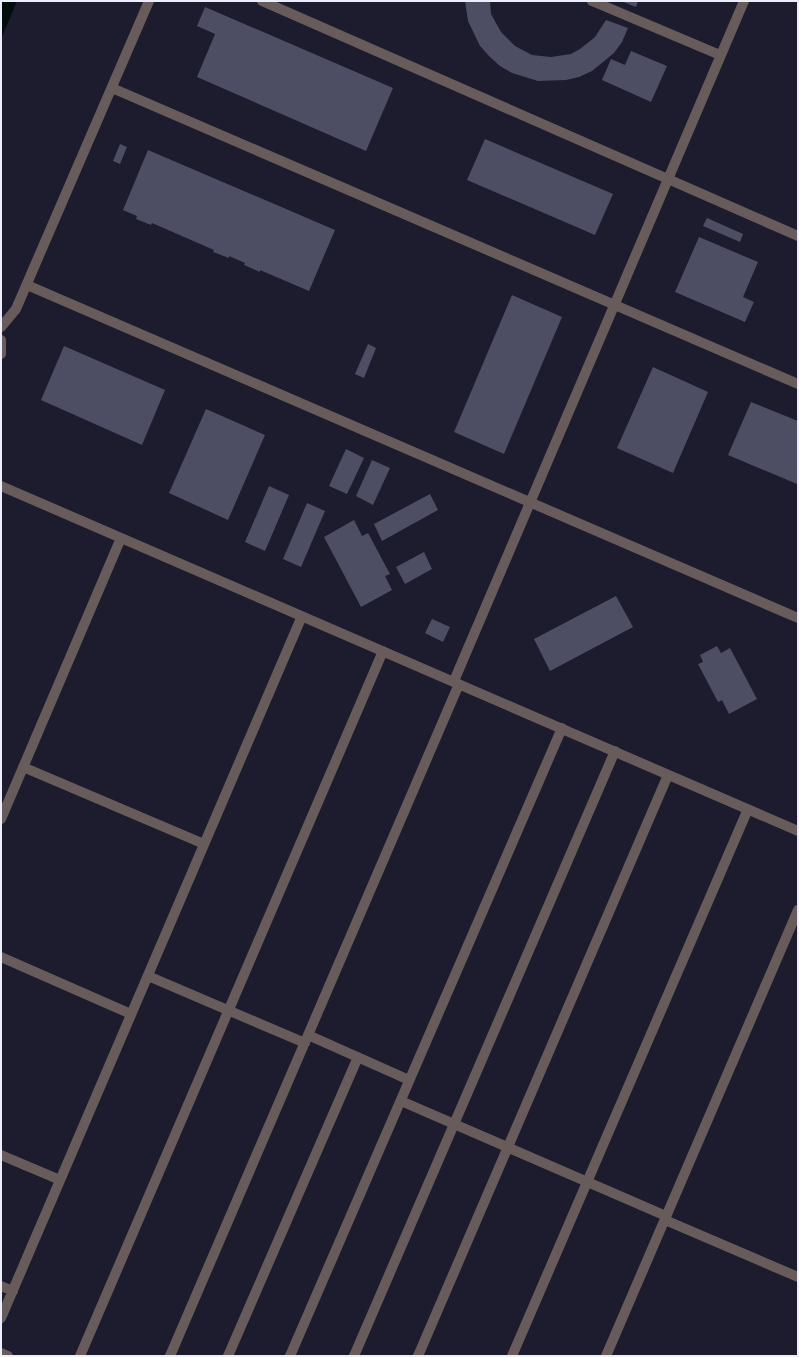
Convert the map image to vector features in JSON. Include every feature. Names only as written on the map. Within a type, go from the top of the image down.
[{"type":"lane","points":[[1,327],[16,309],[27,285],[149,1]]},
{"type":"lane","points":[[262,1],[798,236]]},
{"type":"lane","points":[[592,1],[720,55]]},
{"type":"lane","points":[[170,1356],[307,1039],[531,503],[744,1]]},
{"type":"lane","points":[[112,88],[798,384]]},
{"type":"lane","points":[[27,285],[798,618]]},
{"type":"lane","points":[[1,340],[1,354]]},
{"type":"lane","points":[[1,486],[457,682],[798,831]]},
{"type":"lane","points":[[1,819],[121,538]]},
{"type":"lane","points":[[1,1318],[302,616]]},
{"type":"lane","points":[[80,1356],[383,651]]},
{"type":"lane","points":[[290,1356],[562,728]]},
{"type":"lane","points":[[354,1356],[615,751]]},
{"type":"lane","points":[[23,767],[204,844]]},
{"type":"lane","points":[[418,1356],[668,775]]},
{"type":"lane","points":[[512,1356],[748,809]]},
{"type":"lane","points":[[606,1356],[798,910]]},
{"type":"lane","points":[[1,957],[132,1014]]},
{"type":"lane","points":[[148,976],[228,1010],[358,1057],[409,1080]]},
{"type":"lane","points":[[228,1356],[358,1057]]},
{"type":"lane","points":[[400,1101],[508,1146],[798,1277]]},
{"type":"lane","points":[[1,1155],[60,1180]]},
{"type":"lane","points":[[1,1286],[13,1291]]},
{"type":"lane","points":[[1,1353],[8,1356]]},
{"type":"shaded area","points":[[1,1],[17,1],[1,39]]},
{"type":"building","points":[[465,1],[490,1],[491,14],[501,32],[515,46],[532,55],[551,57],[571,54],[595,37],[606,20],[628,28],[622,42],[614,53],[592,71],[579,77],[566,80],[538,81],[512,73],[500,66],[489,56],[480,46],[468,21]]},
{"type":"building","points":[[621,1],[638,1],[636,7]]},
{"type":"building","points":[[205,7],[393,88],[366,151],[197,77],[215,34],[197,26]]},
{"type":"building","points":[[631,51],[667,66],[651,102],[602,80],[611,59],[625,65]]},
{"type":"building","points":[[485,139],[613,194],[595,235],[467,180]]},
{"type":"building","points":[[120,144],[127,147],[120,164],[113,161]]},
{"type":"building","points":[[148,150],[335,230],[309,291],[260,270],[260,272],[244,265],[245,263],[229,256],[229,258],[213,252],[214,250],[152,223],[151,225],[136,219],[137,216],[123,210]]},
{"type":"building","points":[[707,218],[743,234],[740,242],[703,226]]},
{"type":"building","points":[[699,237],[758,262],[743,297],[754,302],[745,322],[675,292]]},
{"type":"building","points":[[512,295],[562,317],[504,454],[454,432]]},
{"type":"building","points":[[368,344],[376,348],[364,378],[355,374]]},
{"type":"building","points":[[64,346],[165,390],[142,445],[41,400]]},
{"type":"building","points":[[653,367],[708,392],[673,473],[617,448]]},
{"type":"building","points":[[751,402],[798,421],[797,484],[728,455]]},
{"type":"building","points":[[206,409],[265,435],[228,520],[169,493]]},
{"type":"building","points":[[346,449],[364,458],[347,494],[329,486]]},
{"type":"building","points":[[372,460],[390,468],[373,505],[356,496]]},
{"type":"building","points":[[269,486],[289,495],[265,551],[245,542]]},
{"type":"building","points":[[430,494],[438,510],[382,541],[374,524]]},
{"type":"building","points":[[307,503],[325,511],[301,567],[283,559]]},
{"type":"building","points":[[354,520],[362,536],[368,533],[390,574],[385,576],[392,590],[361,607],[324,537]]},
{"type":"building","points":[[424,552],[432,569],[405,584],[396,567]]},
{"type":"building","points":[[616,596],[633,627],[550,671],[534,639]]},
{"type":"building","points":[[432,619],[450,627],[443,642],[425,633]]},
{"type":"building","points":[[717,646],[721,653],[730,648],[757,699],[729,714],[722,700],[718,702],[698,664],[703,662],[700,655]]}]
